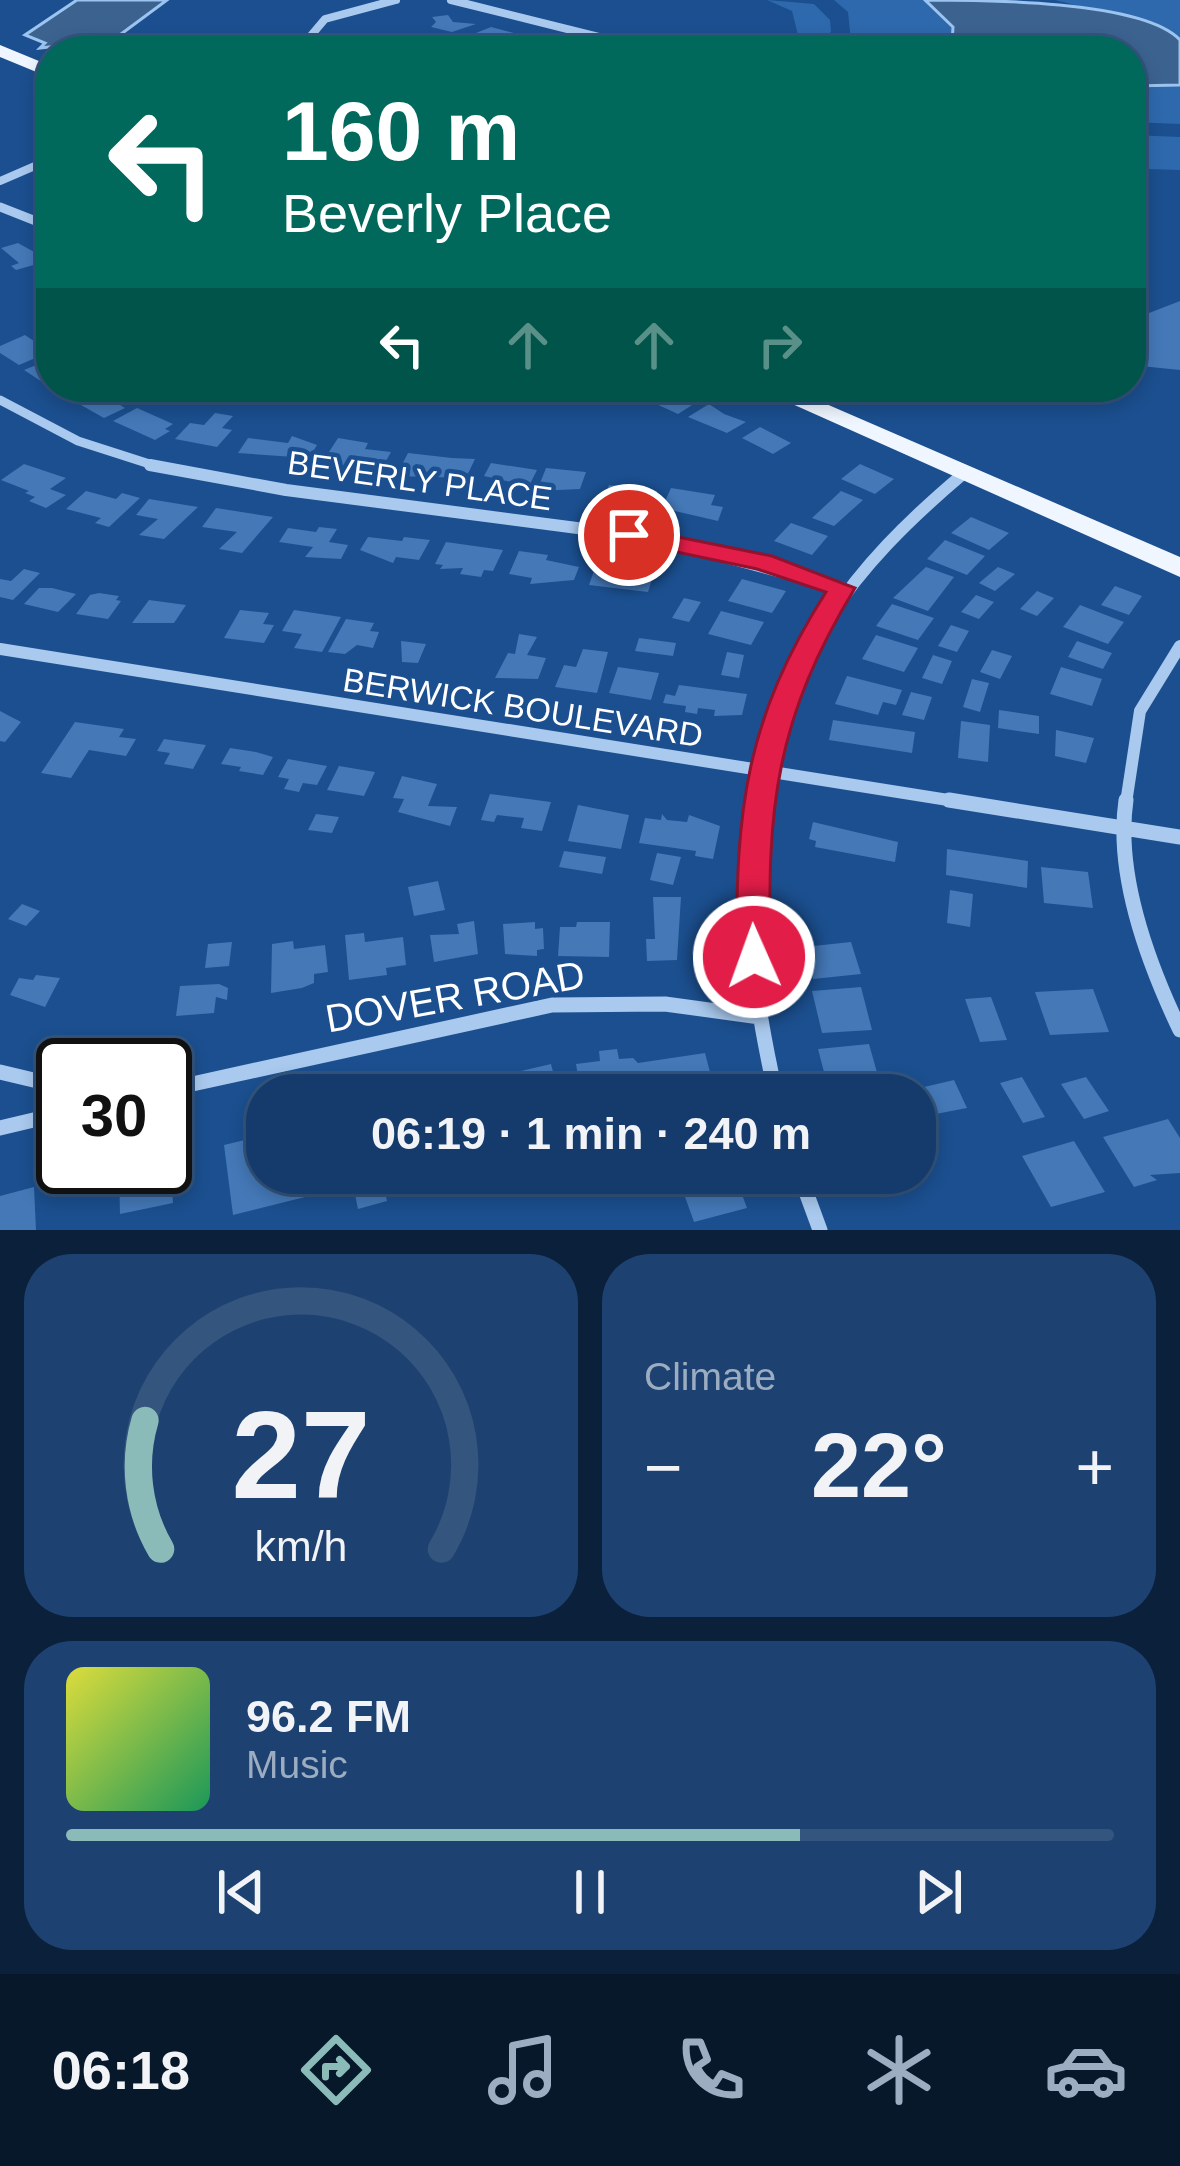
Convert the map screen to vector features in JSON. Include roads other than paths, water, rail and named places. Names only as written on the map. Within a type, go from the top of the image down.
[{"type":"main road","points":[[0,50],[36,66]]},
{"type":"main road","points":[[800,402],[1180,568]]},
{"type":"street","points":[[311,36],[325,19],[396,0]]},
{"type":"street","points":[[451,0],[595,36]]},
{"type":"street","points":[[0,181],[36,165]]},
{"type":"street","points":[[0,207],[36,220]]},
{"type":"street","name":"BEVERLY PLACE","points":[[0,400],[69,441],[154,470],[675,541],[842,588]]},
{"type":"street","points":[[772,1074],[760,1017],[751,914],[762,771],[779,707],[802,652],[842,588],[916,507],[963,474]]},
{"type":"street","points":[[1180,646],[1140,712],[1122,828],[1149,965],[1180,1030]]},
{"type":"street","name":"BERWICK BOULEVARD","points":[[0,649],[1180,837]]},
{"type":"street","name":"DOVER ROAD","points":[[192,1084],[459,1021],[552,1005],[665,1004],[760,1017]]},
{"type":"street","points":[[0,1072],[36,1081]]},
{"type":"street","points":[[0,1128],[36,1119]]},
{"type":"street","points":[[807,1194],[820,1230]]}]
